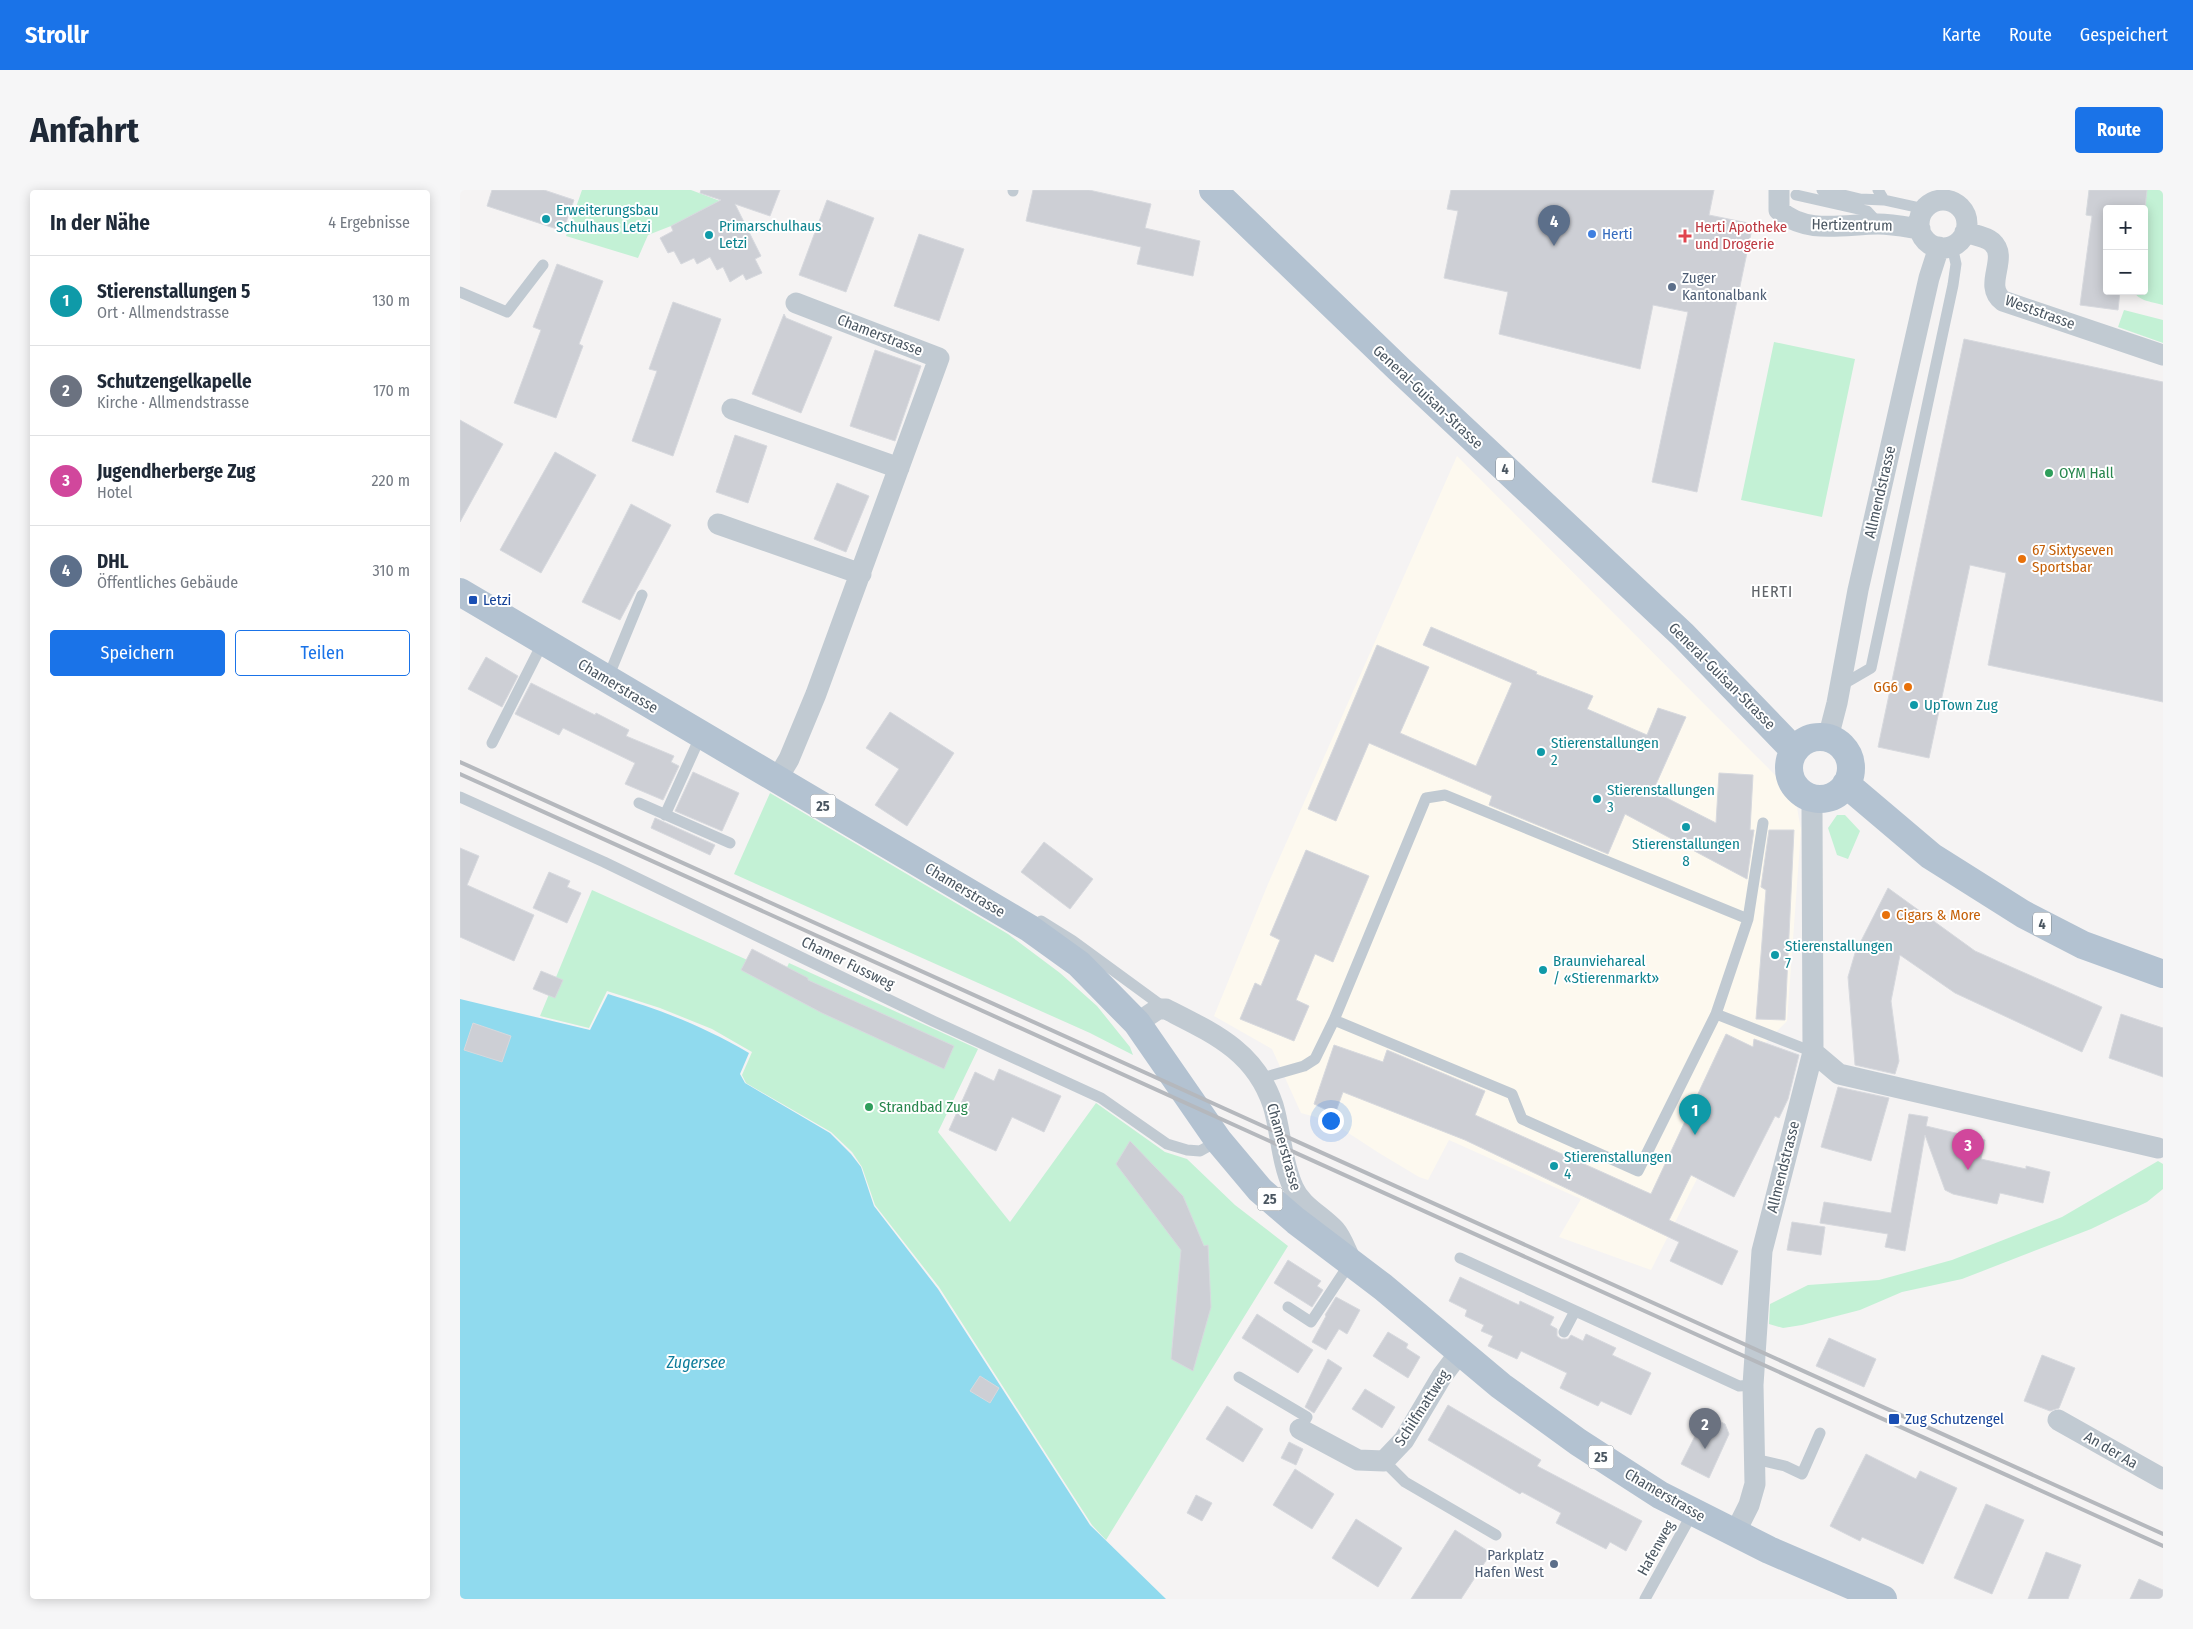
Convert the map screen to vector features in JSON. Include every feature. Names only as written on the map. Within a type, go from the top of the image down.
[{"type":"main road","name":"General-Guisan-Strasse","points":[[1213,190],[1406,376],[1683,635],[1794,750]]},
{"type":"main road","name":"Chamerstrasse","points":[[465,595],[611,670],[701,735],[782,771],[1029,928],[1088,971],[1136,1023],[1218,1140],[1260,1190],[1296,1221],[1351,1261],[1502,1386],[1578,1442],[1660,1495],[1735,1533],[1883,1599]]},
{"type":"main road","points":[[1828,738],[1842,747],[1850,761],[1849,777],[1842,790],[1829,798],[1814,798],[1798,791],[1790,776],[1790,758],[1794,750],[1809,739],[1828,738]]},
{"type":"main road","name":"4","points":[[1846,784],[1931,856],[2023,914],[2083,945],[2163,974]]},
{"type":"street","name":"Hertizentrum","points":[[1788,192],[1779,210],[1788,218],[1801,224],[1842,227],[1879,224],[1920,229]]},
{"type":"street","points":[[1949,195],[1966,216],[1952,242],[1927,241],[1920,229],[1920,218],[1925,209],[1949,195]]},
{"type":"street","name":"Weststrasse","points":[[1952,242],[1988,239],[1996,247],[1998,258],[1994,287],[1998,297],[2003,301],[2163,355]]},
{"type":"street","name":"Allmendstrasse","points":[[1828,738],[1860,580],[1929,278],[1952,242]]},
{"type":"street","name":"Chamerstrasse","points":[[782,771],[816,694],[862,574],[939,358],[796,303]]},
{"type":"street","points":[[732,409],[899,468]]},
{"type":"street","points":[[718,524],[862,574]]},
{"type":"street","name":"Allmendstrasse","points":[[1735,1533],[1749,1505],[1755,1484],[1753,1385],[1762,1250],[1812,1052],[1812,809],[1814,798]]},
{"type":"street","points":[[1136,1023],[1158,1009],[1166,1009]]},
{"type":"street","name":"Chamerstrasse","points":[[1166,1009],[1223,1039],[1243,1055],[1262,1078],[1272,1105],[1292,1185],[1299,1198],[1336,1231],[1351,1261]]},
{"type":"street","points":[[1812,1052],[1839,1074],[2158,1148]]},
{"type":"street","name":"Schilfmattweg","points":[[1300,1429],[1358,1460],[1384,1461],[1404,1440],[1442,1376],[1460,1352]]},
{"type":"street","name":"An der Aa","points":[[2058,1420],[2163,1479]]},
{"type":"lane","points":[[1822,190],[1860,199],[1884,200],[1925,209]]},
{"type":"lane","points":[[1878,190],[1884,200]]},
{"type":"lane","points":[[1840,686],[1870,668],[1954,278],[1956,264],[1952,242]]},
{"type":"lane","points":[[460,292],[507,312],[543,265]]},
{"type":"lane","points":[[611,670],[642,595]]},
{"type":"lane","points":[[492,744],[538,632]]},
{"type":"lane","points":[[665,815],[701,735]]},
{"type":"lane","points":[[1262,1078],[1304,1066],[1315,1059],[1334,1020],[1426,798],[1444,795],[1748,919]]},
{"type":"lane","name":"Chamer Fussweg","points":[[460,797],[604,862],[933,1021],[1100,1098],[1167,1144],[1187,1150],[1200,1151],[1218,1140]]},
{"type":"lane","points":[[639,803],[730,843]]},
{"type":"lane","points":[[1334,1020],[1512,1094],[1522,1119],[1638,1170],[1716,1014],[1748,919],[1764,823]]},
{"type":"lane","points":[[1032,915],[1073,941],[1166,1009]]},
{"type":"lane","points":[[1716,1014],[1812,1052]]},
{"type":"lane","points":[[1460,1258],[1739,1386],[1753,1385]]},
{"type":"lane","points":[[1288,1307],[1311,1322],[1351,1261]]},
{"type":"lane","points":[[1564,1332],[1575,1311]]},
{"type":"lane","points":[[1239,1377],[1307,1417],[1300,1429]]},
{"type":"lane","points":[[1755,1459],[1785,1466],[1802,1474],[1820,1433]]},
{"type":"lane","points":[[1384,1461],[1406,1482],[1496,1535]]},
{"type":"lane","name":"Hafenweg","points":[[1645,1599],[1692,1512]]},
{"type":"shaded area","points":[[1457,456],[1781,781],[1796,802],[1801,830],[1787,1021],[1766,1042],[1651,1270],[1559,1237],[1581,1199],[1449,1140],[1428,1180],[1419,1177],[1379,1153],[1330,1121],[1301,1113],[1272,1049],[1214,1016],[1268,884]]},
{"type":"green space","points":[[582,190],[691,190],[720,201],[671,226],[648,235],[638,258],[566,236]]},
{"type":"green space","points":[[2089,190],[2163,190],[2163,305],[2142,299],[2137,295],[2148,295],[2148,205],[2103,205],[2103,217],[2086,215]]},
{"type":"green space","points":[[2124,310],[2163,320],[2163,343],[2118,327]]},
{"type":"green space","points":[[1774,342],[1855,359],[1822,517],[1741,500]]},
{"type":"green space","points":[[770,793],[1008,934],[1060,973],[1097,1006],[1130,1047],[1133,1055],[1090,1033],[734,874]]},
{"type":"green space","points":[[1837,815],[1845,815],[1860,831],[1848,859],[1837,855],[1828,828]]},
{"type":"green space","points":[[592,890],[783,976],[789,963],[978,1049],[938,1132],[1010,1222],[1096,1103],[1165,1152],[1187,1159],[1235,1205],[1288,1246],[1106,1540],[1092,1525],[939,1287],[875,1205],[862,1167],[852,1152],[831,1132],[746,1083],[742,1075],[752,1052],[712,1029],[660,1008],[607,991],[589,1028],[540,1016]]},
{"type":"green space","points":[[2158,1161],[2163,1164],[2163,1189],[2147,1202],[2091,1229],[1962,1279],[1902,1292],[1860,1310],[1783,1328],[1769,1324],[1770,1304],[1808,1285],[1879,1280],[1952,1260],[2062,1217]]},
{"type":"water","name":"Zugersee","points":[[608,994],[680,1019],[714,1034],[749,1053],[740,1074],[745,1083],[830,1133],[851,1154],[861,1167],[874,1206],[938,1289],[1090,1525],[1166,1599],[460,1599],[460,999],[590,1030]]},
{"type":"building","name":"Erweiterungsbau Schulhaus Letzi","points":[[492,190],[544,190],[574,200],[563,231],[487,206]]},
{"type":"building","name":"Primarschulhaus Letzi","points":[[701,190],[780,190],[770,216],[735,204],[761,256],[755,259],[762,273],[746,280],[743,274],[730,282],[723,267],[717,270],[710,257],[697,264],[694,258],[681,264],[674,251],[668,253],[660,238],[673,231],[671,226],[721,200],[700,193]]},
{"type":"building","points":[[1033,190],[1089,190],[1151,204],[1145,228],[1200,241],[1193,276],[1137,264],[1141,247],[1026,221]]},
{"type":"building","points":[[1451,190],[1714,190],[1709,215],[1753,224],[1697,492],[1652,482],[1688,312],[1653,305],[1640,369],[1499,334],[1508,292],[1444,278],[1458,211],[1447,209]]},
{"type":"building","points":[[2089,190],[2147,190],[2145,205],[2103,205],[2103,295],[2120,295],[2118,310],[2080,305],[2092,216],[2086,215]]},
{"type":"building","points":[[827,200],[874,218],[846,292],[799,275]]},
{"type":"building","points":[[919,234],[964,249],[939,321],[894,306]]},
{"type":"building","points":[[557,264],[603,281],[579,344],[583,346],[556,418],[514,403],[541,330],[533,327]]},
{"type":"building","points":[[673,302],[721,319],[673,456],[632,441],[657,371],[649,369]]},
{"type":"building","points":[[784,314],[786,318],[832,337],[801,413],[752,394]]},
{"type":"building","name":"OYM Hall","points":[[1964,339],[2163,382],[2163,702],[1988,665],[2006,573],[1970,565],[1929,758],[1878,747]]},
{"type":"building","points":[[875,350],[921,366],[895,441],[850,426]]},
{"type":"building","points":[[460,420],[503,444],[460,522]]},
{"type":"building","points":[[735,435],[767,446],[748,503],[716,492]]},
{"type":"building","points":[[555,452],[596,475],[541,573],[500,550]]},
{"type":"building","points":[[837,483],[869,496],[846,552],[814,539]]},
{"type":"building","points":[[631,504],[671,525],[620,620],[582,602]]},
{"type":"building","points":[[1431,627],[1537,672],[1536,674],[1593,696],[1587,709],[1647,735],[1658,708],[1686,717],[1653,791],[1716,823],[1719,773],[1753,775],[1750,830],[1754,830],[1747,879],[1625,814],[1608,854],[1489,805],[1492,796],[1369,743],[1336,821],[1308,809],[1377,645],[1429,667],[1400,733],[1476,766],[1512,683],[1423,645]]},
{"type":"building","points":[[486,657],[518,676],[502,707],[468,689]]},
{"type":"building","points":[[531,683],[629,730],[626,736],[674,756],[671,762],[679,766],[663,800],[625,784],[635,763],[563,728],[559,735],[515,714]]},
{"type":"building","points":[[890,712],[954,753],[907,826],[875,805],[899,769],[866,748]]},
{"type":"building","points":[[693,772],[739,793],[722,831],[675,811]]},
{"type":"building","points":[[655,818],[715,845],[710,855],[651,828]]},
{"type":"building","name":"Stierenstallungen 7","points":[[1769,830],[1794,830],[1785,1020],[1756,1019],[1766,890],[1761,887]]},
{"type":"building","points":[[1044,842],[1093,879],[1070,909],[1021,872]]},
{"type":"building","points":[[460,848],[479,856],[467,885],[534,915],[514,961],[460,937]]},
{"type":"building","points":[[1306,850],[1369,876],[1333,962],[1315,954],[1296,1000],[1309,1006],[1294,1041],[1240,1019],[1255,983],[1261,986],[1280,940],[1270,935]]},
{"type":"building","points":[[549,872],[570,881],[567,887],[581,893],[567,923],[533,908]]},
{"type":"building","points":[[1888,888],[1975,951],[2102,1007],[2082,1052],[1955,993],[1900,955],[1891,1001],[1899,1061],[1895,1074],[1855,1065],[1848,977],[1858,943],[1859,945]]},
{"type":"building","points":[[752,949],[808,978],[808,980],[954,1046],[944,1069],[822,1013],[741,970]]},
{"type":"building","points":[[541,971],[563,980],[555,998],[533,989]]},
{"type":"building","points":[[2121,1014],[2163,1028],[2163,1077],[2109,1058]]},
{"type":"building","points":[[473,1023],[511,1036],[502,1062],[464,1050]]},
{"type":"building","points":[[1726,1034],[1753,1047],[1754,1039],[1799,1055],[1788,1099],[1779,1118],[1775,1116],[1734,1197],[1691,1175],[1669,1220],[1738,1251],[1722,1285],[1670,1261],[1679,1242],[1465,1140],[1343,1092],[1335,1114],[1314,1104],[1334,1045],[1383,1062],[1387,1050],[1485,1091],[1475,1115],[1651,1194]]},
{"type":"building","points":[[999,1069],[1061,1096],[1044,1132],[1012,1117],[996,1151],[949,1130],[975,1072],[994,1081]]},
{"type":"building","points":[[1838,1087],[1889,1098],[1871,1161],[1821,1147]]},
{"type":"building","points":[[1909,1114],[1928,1117],[1926,1126],[1985,1140],[1981,1159],[2050,1172],[2043,1203],[2000,1193],[1997,1204],[1953,1194],[1945,1190],[1925,1135],[1905,1251],[1885,1247],[1888,1234],[1820,1223],[1824,1202],[1891,1213]]},
{"type":"building","points":[[1130,1141],[1183,1196],[1204,1246],[1208,1245],[1211,1307],[1193,1371],[1171,1359],[1181,1250],[1116,1164]]},
{"type":"building","points":[[1792,1222],[1825,1227],[1821,1255],[1787,1250]]},
{"type":"building","points":[[1288,1260],[1321,1281],[1317,1286],[1323,1290],[1312,1307],[1274,1283]]},
{"type":"building","points":[[1460,1277],[1519,1305],[1520,1301],[1554,1317],[1550,1325],[1557,1329],[1557,1336],[1561,1339],[1568,1339],[1571,1335],[1583,1341],[1586,1334],[1616,1348],[1612,1355],[1651,1373],[1631,1415],[1601,1401],[1598,1406],[1560,1388],[1567,1373],[1521,1351],[1517,1359],[1488,1346],[1493,1336],[1481,1331],[1484,1325],[1465,1316],[1467,1310],[1449,1301]]},
{"type":"building","points":[[1336,1297],[1360,1310],[1347,1334],[1339,1329],[1326,1350],[1312,1342]]},
{"type":"building","points":[[1257,1314],[1313,1350],[1298,1373],[1242,1338]]},
{"type":"building","points":[[1388,1332],[1408,1344],[1406,1348],[1420,1357],[1408,1378],[1373,1356]]},
{"type":"building","points":[[1829,1338],[1876,1359],[1864,1387],[1816,1366]]},
{"type":"building","points":[[2042,1355],[2075,1368],[2059,1408],[2050,1411],[2024,1401]]},
{"type":"building","points":[[1328,1359],[1342,1368],[1314,1413],[1305,1407]]},
{"type":"building","points":[[980,1376],[999,1388],[990,1403],[970,1391]]},
{"type":"building","points":[[1365,1389],[1395,1407],[1382,1428],[1352,1409]]},
{"type":"building","points":[[1448,1405],[1541,1460],[1537,1466],[1642,1521],[1626,1551],[1610,1542],[1606,1549],[1556,1523],[1561,1513],[1522,1492],[1520,1494],[1428,1440]]},
{"type":"building","points":[[1227,1406],[1263,1429],[1243,1462],[1206,1439]]},
{"type":"building","points":[[1713,1418],[1725,1424],[1729,1434],[1709,1478],[1681,1464],[1702,1422]]},
{"type":"building","points":[[1289,1442],[1303,1449],[1296,1465],[1281,1458]]},
{"type":"building","points":[[1866,1454],[1916,1479],[1920,1471],[1957,1488],[1923,1564],[1862,1537],[1860,1541],[1830,1526]]},
{"type":"building","points":[[1295,1469],[1334,1494],[1312,1529],[1273,1505]]},
{"type":"building","points":[[1196,1495],[1212,1503],[1202,1521],[1187,1513]]},
{"type":"building","points":[[1986,1504],[2024,1520],[1992,1594],[1954,1578]]},
{"type":"building","points":[[1356,1519],[1402,1548],[1378,1587],[1332,1558]]},
{"type":"building","points":[[1455,1530],[1491,1553],[1461,1599],[1411,1599]]},
{"type":"building","points":[[2046,1552],[2081,1565],[2068,1599],[2028,1599]]},
{"type":"building","points":[[2139,1579],[2163,1590],[2163,1599],[2130,1599]]},
{"type":"railway","points":[[460,762],[2163,1534]]},
{"type":"railway","points":[[460,774],[2163,1546]]},
{"type":"place","name":"Erweiterungsbau Schulhaus Letzi","points":[[546,219]]},
{"type":"place","name":"Herti","points":[[1592,234]]},
{"type":"place","name":"Primarschulhaus Letzi","points":[[709,235]]},
{"type":"place","name":"Herti Apotheke und Drogerie","points":[[1685,236]]},
{"type":"place","name":"DHL","points":[[1554,246]]},
{"type":"place","name":"Zuger Kantonalbank","points":[[1672,287]]},
{"type":"place","name":"OYM Hall","points":[[2049,473]]},
{"type":"place","name":"67 Sixtyseven Sportsbar","points":[[2022,559]]},
{"type":"place","name":"Letzi","points":[[473,600]]},
{"type":"place","name":"GG6","points":[[1908,687]]},
{"type":"place","name":"UpTown Zug","points":[[1914,705]]},
{"type":"place","name":"Stierenstallungen 2","points":[[1541,752]]},
{"type":"place","name":"Stierenstallungen 3","points":[[1597,799]]},
{"type":"place","name":"Stierenstallungen 8","points":[[1686,827]]},
{"type":"place","name":"Cigars & More","points":[[1886,915]]},
{"type":"place","name":"Stierenstallungen 7","points":[[1775,955]]},
{"type":"place","name":"Braunviehareal / «Stierenmarkt»","points":[[1543,970]]},
{"type":"place","name":"Strandbad Zug","points":[[869,1107]]},
{"type":"place","name":"Stierenstallungen 5","points":[[1695,1135]]},
{"type":"place","name":"Stierenstallungen 4","points":[[1554,1166]]},
{"type":"place","name":"Jugendherberge Zug","points":[[1968,1170]]},
{"type":"place","name":"Zug Schutzengel","points":[[1894,1419]]},
{"type":"place","name":"Schutzengelkapelle","points":[[1705,1449]]},
{"type":"place","name":"Parkplatz Hafen West","points":[[1554,1564]]},
{"type":"district","name":"HERTI","points":[[1772,591]]}]
